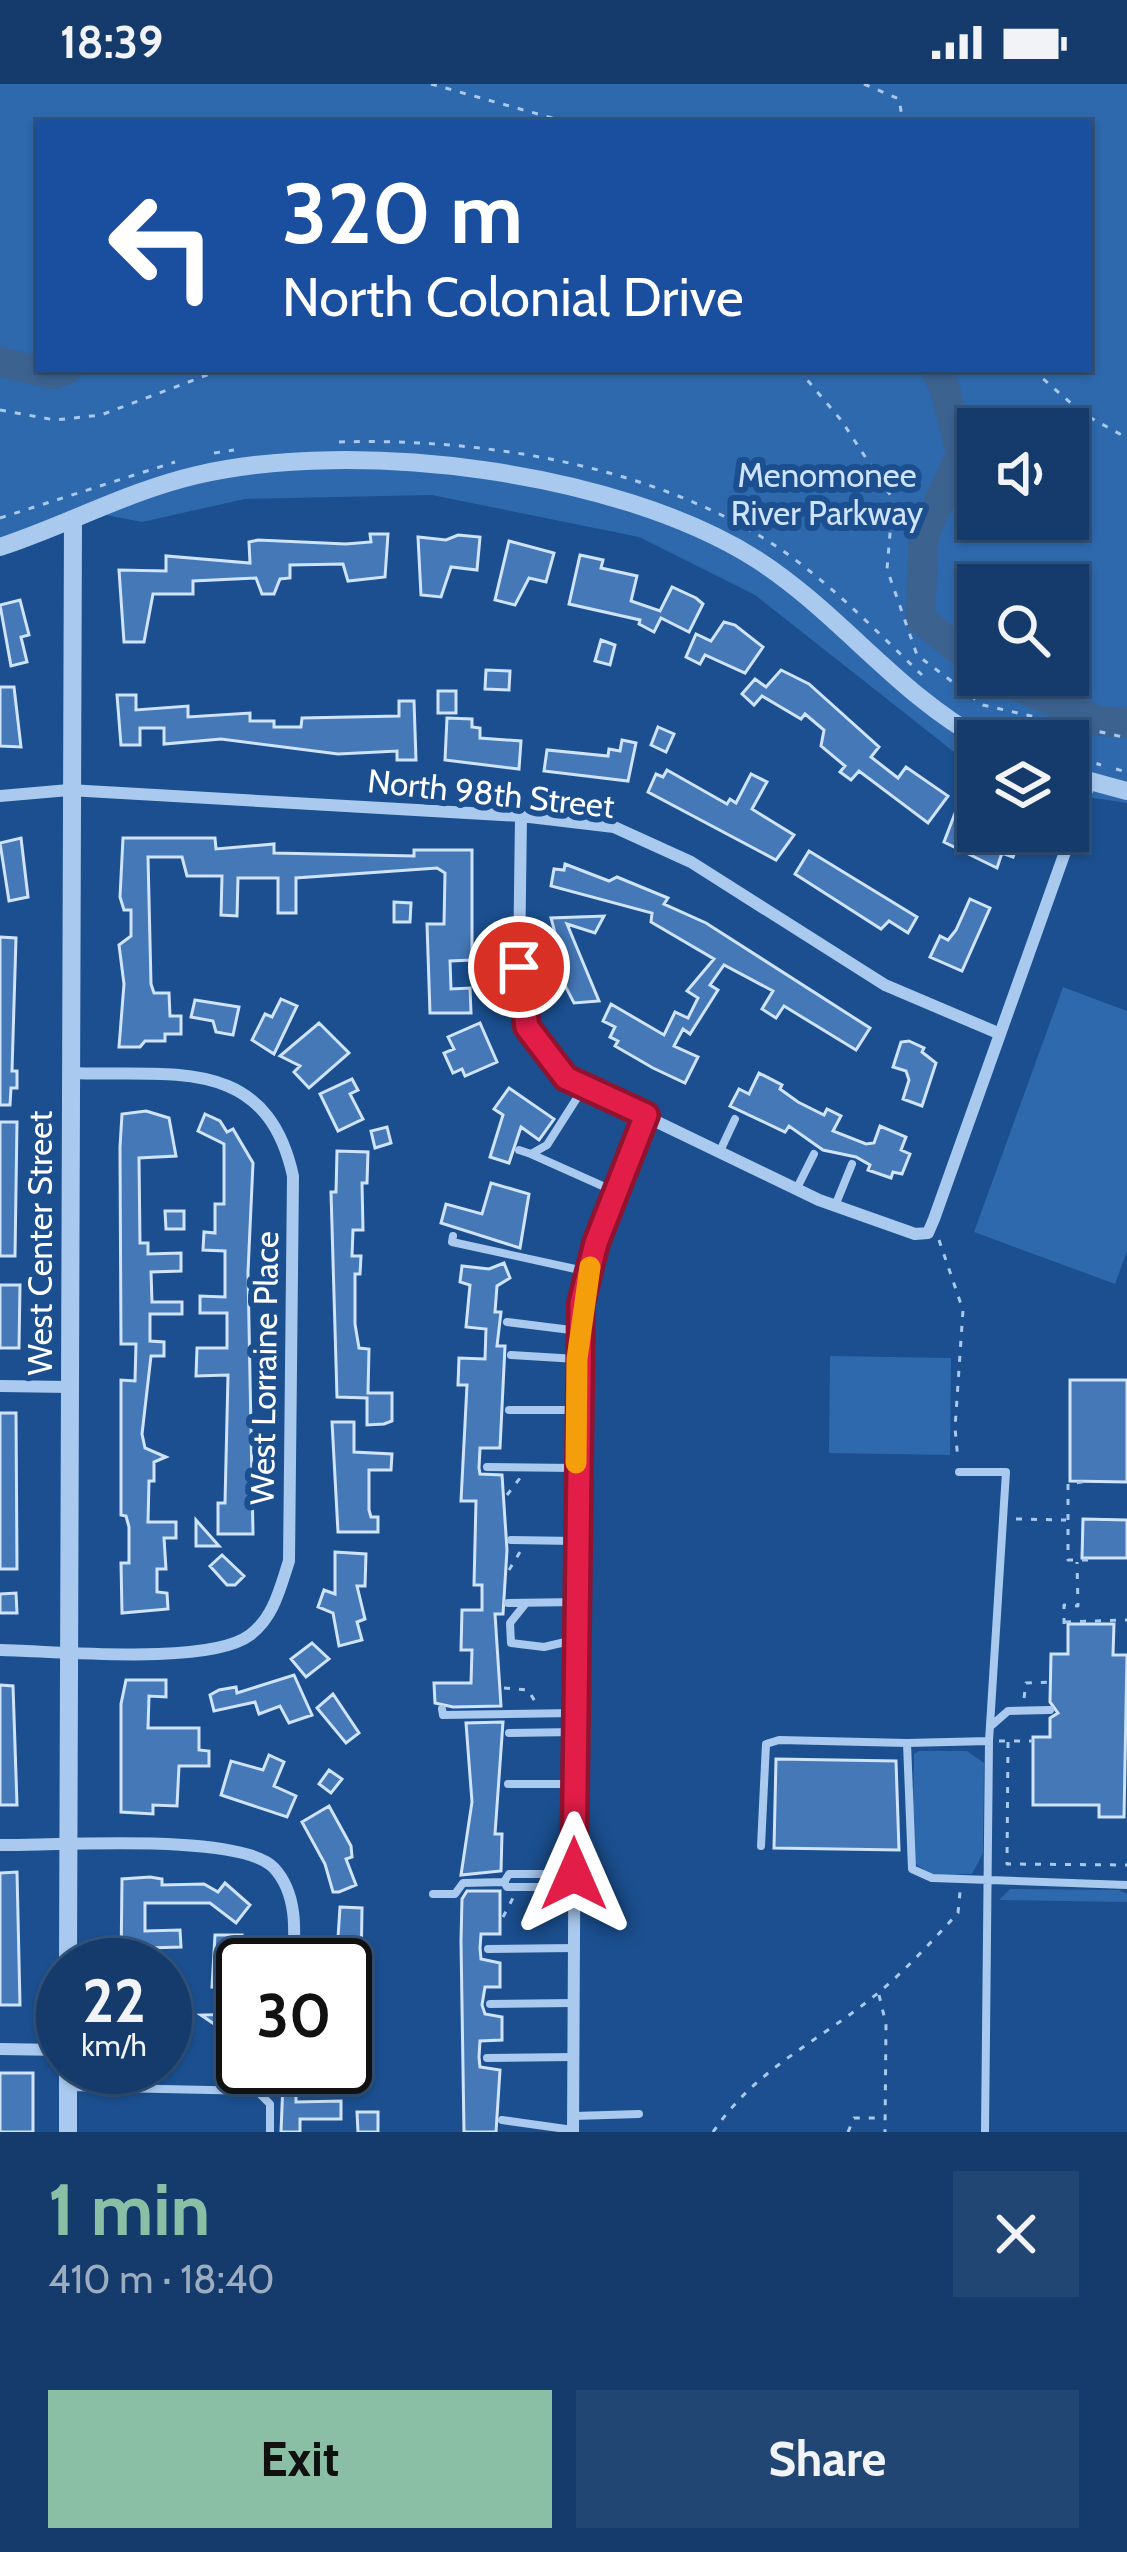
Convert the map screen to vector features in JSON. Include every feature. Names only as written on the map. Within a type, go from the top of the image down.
[{"type":"street","points":[[0,547],[142,489],[202,474],[299,463],[450,468],[602,494],[690,524],[756,560],[836,619],[919,698],[963,720]]},
{"type":"street","name":"West Center Street","points":[[68,1938],[73,520]]},
{"type":"street","points":[[520,816],[519,967],[527,1027],[566,1078],[796,1190],[915,1234],[928,1233],[1090,782],[1127,791]]},
{"type":"street","name":"North 98th Street","points":[[0,796],[69,790],[520,816],[614,827],[691,862],[886,985],[998,1033]]},
{"type":"street","name":"West Lorraine Place","points":[[70,1073],[214,1077],[252,1096],[272,1117],[293,1175],[289,1561],[275,1606],[250,1636],[206,1653],[70,1651]]},
{"type":"street","points":[[574,2126],[577,1359],[589,1272],[646,1115]]},
{"type":"street","points":[[0,1386],[69,1387]]},
{"type":"street","points":[[0,1650],[70,1651]]},
{"type":"street","points":[[0,1845],[202,1845],[254,1853],[276,1870],[290,1897],[292,1938]]},
{"type":"street","points":[[0,2049],[36,2050]]},
{"type":"street","points":[[68,2094],[68,2132]]},
{"type":"lane","points":[[531,1154],[547,1145],[584,1087]]},
{"type":"lane","points":[[720,1150],[735,1119]]},
{"type":"lane","points":[[520,1150],[616,1192]]},
{"type":"lane","points":[[796,1190],[814,1154]]},
{"type":"lane","points":[[835,1206],[852,1164]]},
{"type":"lane","points":[[452,1236],[452,1242],[473,1248],[589,1272]]},
{"type":"lane","points":[[507,1322],[579,1331]]},
{"type":"lane","points":[[511,1355],[577,1359]]},
{"type":"lane","points":[[509,1409],[576,1409]]},
{"type":"lane","points":[[487,1467],[576,1468]]},
{"type":"lane","points":[[959,1472],[1006,1472],[989,1741],[985,2132]]},
{"type":"lane","points":[[515,1540],[576,1541]]},
{"type":"lane","points":[[508,1603],[576,1602]]},
{"type":"lane","points":[[526,1603],[510,1622],[512,1642],[544,1647],[576,1640]]},
{"type":"lane","points":[[442,1709],[442,1715],[472,1718],[575,1713]]},
{"type":"lane","points":[[990,1727],[999,1715],[1019,1709],[1050,1710]]},
{"type":"lane","points":[[509,1733],[575,1732]]},
{"type":"lane","points":[[761,1846],[766,1744],[989,1741]]},
{"type":"lane","points":[[907,1743],[908,1860],[920,1875],[1127,1885]]},
{"type":"lane","points":[[508,1784],[575,1784]]},
{"type":"lane","points":[[503,1882],[509,1874],[574,1881]]},
{"type":"lane","points":[[433,1894],[454,1894],[464,1883],[503,1882],[523,1887],[574,1881]]},
{"type":"lane","points":[[488,1949],[574,1948]]},
{"type":"lane","points":[[490,2004],[574,2003]]},
{"type":"lane","points":[[487,2058],[574,2057]]},
{"type":"lane","points":[[192,2086],[257,2091],[270,2104],[270,2132]]},
{"type":"lane","points":[[502,2120],[574,2126],[639,2114]]},
{"type":"path","points":[[431,84],[559,120]]},
{"type":"path","points":[[864,84],[898,99],[902,120]]},
{"type":"path","points":[[0,410],[55,420],[101,416],[215,372]]},
{"type":"path","points":[[801,372],[841,420],[893,499],[887,569],[917,655],[982,705],[1127,738]]},
{"type":"path","points":[[1035,372],[1082,413],[1127,438]]},
{"type":"path","points":[[335,442],[518,455],[601,472],[701,506],[789,556],[935,688]]},
{"type":"path","points":[[202,456],[238,450]]},
{"type":"path","points":[[0,518],[75,490],[184,460]]},
{"type":"path","points":[[1089,760],[1127,772]]},
{"type":"path","points":[[928,1233],[938,1238],[962,1293],[955,1428],[959,1472]]},
{"type":"path","points":[[507,1495],[515,1490],[521,1467]]},
{"type":"path","points":[[1088,1560],[1068,1560],[1068,1484],[1089,1481]]},
{"type":"path","points":[[1004,1519],[1068,1520]]},
{"type":"path","points":[[509,1570],[518,1559],[515,1540]]},
{"type":"path","points":[[1077,1560],[1078,1606],[1064,1605],[1064,1623],[1127,1620]]},
{"type":"path","points":[[1019,1709],[1026,1683],[1050,1682]]},
{"type":"path","points":[[504,1688],[531,1692],[536,1715]]},
{"type":"path","points":[[989,1741],[1033,1742]]},
{"type":"path","points":[[1008,1742],[1007,1864],[1127,1865]]},
{"type":"path","points":[[713,2132],[768,2068],[878,1994],[909,1964],[958,1913],[960,1879]]},
{"type":"path","points":[[503,1917],[523,1887]]},
{"type":"path","points":[[899,1956],[909,1964]]},
{"type":"path","points":[[878,1994],[886,2012],[885,2132]]},
{"type":"path","points":[[848,2132],[854,2118],[885,2118]]},
{"type":"green space","name":"Menomonee River Parkway","points":[[0,84],[1127,84],[1127,803],[1089,797],[1089,720],[957,720],[957,754],[755,595],[639,537],[432,495],[245,499],[142,522],[106,515],[73,520],[0,544]]},
{"type":"green space","points":[[1063,987],[1127,1011],[1127,1251],[1115,1284],[974,1232]]},
{"type":"green space","points":[[830,1356],[951,1358],[950,1455],[829,1453]]},
{"type":"green space","points":[[967,1751],[984,1763],[983,1853],[972,1874],[931,1875],[912,1861],[914,1754]]},
{"type":"green space","points":[[1010,1889],[1119,1890],[1127,1894],[1127,1902],[999,1900]]},
{"type":"building","points":[[370,534],[388,534],[385,577],[348,581],[343,564],[290,565],[290,578],[280,579],[274,594],[262,594],[256,578],[193,581],[193,594],[153,594],[144,642],[124,642],[119,570],[166,571],[166,556],[250,563],[249,542],[346,544],[371,542]]},
{"type":"building","points":[[458,535],[480,537],[477,570],[451,567],[441,597],[421,595],[418,537],[446,540]]},
{"type":"building","points":[[509,541],[554,553],[546,582],[529,578],[515,605],[495,600]]},
{"type":"building","points":[[580,555],[603,560],[601,568],[637,576],[631,601],[660,611],[672,587],[696,598],[703,604],[689,632],[661,618],[654,632],[639,624],[640,620],[569,604]]},
{"type":"building","points":[[20,600],[29,635],[21,637],[27,662],[11,666],[0,605]]},
{"type":"building","points":[[724,622],[763,647],[745,673],[705,655],[700,664],[686,657],[696,634],[711,641]]},
{"type":"building","points":[[601,640],[615,645],[610,665],[595,661]]},
{"type":"building","points":[[486,670],[510,671],[509,690],[485,689]]},
{"type":"building","points":[[781,670],[809,684],[879,747],[871,757],[898,778],[906,767],[948,796],[928,823],[859,771],[851,780],[840,772],[845,766],[821,746],[824,730],[805,714],[801,719],[762,696],[754,705],[742,694],[755,679],[766,687]]},
{"type":"building","points":[[0,687],[14,687],[21,747],[0,746]]},
{"type":"building","points":[[438,691],[456,691],[456,713],[438,713]]},
{"type":"building","points":[[117,695],[136,695],[136,710],[188,706],[188,717],[250,713],[250,721],[274,721],[274,727],[301,727],[302,718],[399,716],[399,701],[414,701],[416,760],[397,760],[397,751],[338,754],[221,739],[164,744],[164,728],[140,728],[140,745],[121,745]]},
{"type":"building","points":[[447,718],[472,719],[472,727],[480,728],[480,738],[521,741],[519,769],[445,760]]},
{"type":"building","points":[[658,727],[674,734],[666,752],[651,745]]},
{"type":"building","points":[[622,740],[636,743],[628,781],[544,771],[547,750],[608,756],[609,749],[620,751]]},
{"type":"building","points":[[667,770],[727,804],[730,799],[736,803],[751,774],[767,782],[752,809],[794,835],[776,860],[648,792],[656,774],[663,777]]},
{"type":"building","points":[[957,808],[957,848],[944,842]]},
{"type":"building","points":[[21,838],[28,897],[9,901],[0,843]]},
{"type":"building","points":[[123,838],[215,838],[216,849],[274,844],[274,853],[414,856],[414,850],[472,850],[472,960],[450,961],[451,989],[470,988],[471,1013],[430,1013],[427,924],[444,924],[445,873],[437,868],[296,878],[296,913],[278,913],[278,878],[238,878],[237,916],[221,915],[222,876],[187,876],[182,857],[148,857],[151,984],[154,993],[169,993],[170,1016],[181,1016],[181,1034],[165,1034],[165,1041],[145,1041],[140,1047],[119,1047],[124,984],[119,945],[131,936],[131,910],[124,910],[120,897]]},
{"type":"building","points":[[809,851],[917,917],[908,933],[889,921],[881,929],[795,874]]},
{"type":"building","points":[[964,852],[1015,852],[1013,857],[1002,853],[997,868]]},
{"type":"building","points":[[565,864],[609,881],[617,877],[668,898],[664,904],[706,923],[870,1028],[856,1050],[784,1006],[776,1018],[762,1009],[773,991],[724,965],[710,985],[718,990],[690,1034],[683,1029],[674,1046],[698,1057],[685,1083],[653,1068],[615,1046],[618,1041],[610,1037],[615,1027],[603,1021],[611,1004],[664,1035],[675,1012],[688,1018],[698,998],[687,991],[714,959],[651,922],[652,913],[551,886],[554,869],[564,870]]},
{"type":"building","points":[[970,899],[990,908],[962,971],[930,957],[940,936],[948,940],[956,930]]},
{"type":"building","points":[[394,902],[411,903],[410,922],[394,922]]},
{"type":"building","points":[[604,916],[595,933],[567,924],[599,1001],[574,1003],[558,972],[565,970],[551,918]]},
{"type":"building","points":[[0,937],[16,938],[12,1071],[17,1071],[17,1088],[11,1088],[10,1105],[0,1105]]},
{"type":"building","points":[[281,999],[297,1006],[274,1054],[252,1040],[265,1014],[272,1017]]},
{"type":"building","points":[[195,1000],[239,1007],[233,1035],[216,1032],[213,1021],[191,1017]]},
{"type":"building","points":[[319,1023],[349,1053],[309,1088],[294,1072],[300,1066],[280,1056]]},
{"type":"building","points":[[480,1023],[497,1062],[465,1076],[462,1069],[453,1073],[444,1053],[454,1049],[448,1037]]},
{"type":"building","points":[[901,1042],[924,1048],[922,1052],[936,1063],[922,1106],[903,1099],[909,1080],[906,1071],[893,1067]]},
{"type":"building","points":[[759,1073],[782,1085],[780,1089],[798,1102],[824,1115],[827,1109],[841,1116],[833,1131],[866,1144],[874,1143],[880,1126],[906,1137],[901,1150],[910,1154],[902,1174],[893,1172],[891,1178],[868,1170],[870,1165],[856,1157],[823,1150],[789,1126],[785,1132],[730,1106],[739,1089],[749,1094]]},
{"type":"building","points":[[352,1079],[358,1090],[350,1094],[363,1119],[338,1131],[320,1094]]},
{"type":"building","points":[[509,1088],[554,1119],[539,1140],[521,1127],[509,1163],[490,1157],[503,1115],[494,1109]]},
{"type":"building","points":[[146,1111],[169,1118],[176,1156],[139,1158],[140,1243],[148,1243],[148,1254],[181,1253],[181,1271],[151,1272],[152,1302],[182,1302],[182,1314],[150,1314],[150,1341],[164,1342],[164,1356],[151,1356],[142,1434],[145,1448],[166,1457],[154,1462],[148,1522],[176,1522],[176,1538],[164,1538],[166,1569],[157,1569],[157,1592],[167,1593],[168,1609],[122,1613],[121,1563],[129,1563],[129,1527],[126,1516],[121,1515],[121,1380],[135,1381],[136,1344],[121,1344],[120,1147],[122,1114]]},
{"type":"building","points":[[205,1114],[220,1121],[227,1132],[233,1129],[253,1163],[248,1272],[253,1534],[218,1534],[218,1503],[225,1503],[228,1375],[196,1376],[197,1348],[227,1348],[227,1313],[200,1313],[200,1296],[225,1297],[225,1251],[203,1250],[204,1232],[215,1233],[215,1204],[224,1204],[224,1144],[198,1131]]},
{"type":"building","points":[[0,1122],[17,1122],[15,1256],[0,1256]]},
{"type":"building","points":[[387,1127],[391,1143],[375,1148],[371,1131]]},
{"type":"building","points":[[337,1151],[368,1152],[367,1183],[362,1183],[363,1230],[353,1230],[352,1256],[361,1256],[360,1274],[355,1274],[355,1324],[359,1348],[369,1349],[368,1393],[392,1393],[392,1421],[384,1424],[367,1425],[367,1398],[337,1397],[331,1192],[336,1192]]},
{"type":"building","points":[[491,1183],[529,1194],[520,1248],[441,1223],[446,1204],[482,1214]]},
{"type":"building","points":[[165,1211],[184,1211],[184,1229],[166,1229]]},
{"type":"building","points":[[504,1263],[510,1278],[497,1286],[495,1312],[501,1312],[497,1346],[505,1346],[500,1448],[480,1448],[479,1468],[480,1474],[502,1475],[507,1550],[503,1614],[495,1614],[501,1706],[453,1707],[435,1703],[434,1683],[471,1683],[472,1650],[461,1650],[462,1610],[482,1610],[482,1585],[474,1585],[476,1501],[461,1501],[467,1385],[458,1385],[459,1358],[485,1359],[486,1329],[466,1327],[470,1285],[460,1282],[462,1266],[489,1269]]},
{"type":"building","points":[[0,1285],[20,1285],[19,1348],[0,1348]]},
{"type":"building","points":[[1070,1380],[1127,1380],[1127,1482],[1070,1481]]},
{"type":"building","points":[[0,1413],[16,1413],[17,1569],[0,1569]]},
{"type":"building","points":[[332,1422],[354,1422],[354,1452],[392,1454],[391,1470],[369,1470],[369,1510],[371,1517],[378,1517],[378,1532],[338,1532]]},
{"type":"building","points":[[1083,1519],[1127,1520],[1127,1558],[1082,1558]]},
{"type":"building","points":[[196,1520],[219,1546],[196,1546]]},
{"type":"building","points":[[335,1552],[366,1554],[365,1586],[357,1586],[365,1619],[357,1622],[362,1640],[339,1646],[333,1613],[318,1607],[324,1590],[335,1594]]},
{"type":"building","points":[[222,1555],[244,1576],[235,1585],[227,1585],[210,1566]]},
{"type":"building","points":[[16,1593],[17,1613],[0,1613],[0,1594]]},
{"type":"building","points":[[1068,1624],[1114,1624],[1113,1655],[1127,1655],[1124,1817],[1099,1817],[1099,1805],[1033,1805],[1033,1737],[1050,1737],[1050,1718],[1058,1713],[1050,1702],[1051,1654],[1068,1654]]},
{"type":"building","points":[[312,1643],[329,1659],[306,1677],[291,1659]]},
{"type":"building","points":[[294,1675],[312,1715],[289,1723],[280,1706],[259,1714],[255,1702],[214,1711],[210,1695],[219,1690],[236,1687],[237,1693]]},
{"type":"building","points":[[126,1680],[166,1680],[166,1697],[149,1696],[148,1728],[199,1728],[199,1750],[209,1751],[209,1766],[179,1766],[177,1806],[153,1805],[153,1814],[121,1812],[121,1704]]},
{"type":"building","points":[[0,1685],[13,1686],[17,1805],[0,1805]]},
{"type":"building","points":[[333,1694],[359,1733],[346,1743],[317,1708]]},
{"type":"building","points":[[503,1722],[495,1834],[502,1834],[501,1871],[461,1875],[472,1802],[466,1723]]},
{"type":"building","points":[[269,1755],[284,1762],[274,1786],[296,1796],[287,1817],[221,1795],[231,1761],[263,1770]]},
{"type":"building","points":[[776,1759],[896,1761],[899,1850],[774,1848]]},
{"type":"building","points":[[329,1770],[342,1779],[331,1793],[319,1784]]},
{"type":"building","points":[[329,1806],[351,1846],[352,1857],[346,1859],[356,1885],[339,1892],[333,1892],[325,1864],[302,1822]]},
{"type":"building","points":[[17,1872],[20,2005],[0,2005],[0,1873]]},
{"type":"building","points":[[150,1877],[162,1879],[162,1885],[204,1884],[218,1892],[225,1883],[250,1905],[236,1923],[210,1903],[145,1903],[145,1931],[180,1930],[180,1938],[121,1938],[122,1879]]},
{"type":"building","points":[[467,1891],[500,1891],[500,1934],[481,1934],[480,1948],[481,1959],[500,1963],[500,1987],[485,1987],[482,2005],[485,2014],[502,2017],[502,2040],[480,2041],[479,2057],[480,2067],[500,2070],[496,2132],[464,2132],[461,1941],[462,1899]]},
{"type":"building","points":[[340,1907],[362,1908],[362,1938],[338,1938]]},
{"type":"building","points":[[215,1935],[242,1935],[216,1938],[216,1987],[212,1987]]},
{"type":"building","points":[[0,2073],[33,2073],[33,2132],[0,2132]]},
{"type":"building","points":[[283,2094],[296,2094],[296,2102],[341,2101],[341,2119],[300,2119],[300,2132],[281,2132]]},
{"type":"building","points":[[357,2112],[378,2112],[378,2132],[358,2132]]},
{"type":"waterway","points":[[0,362],[36,370]]},
{"type":"waterway","points":[[44,372],[59,372]]},
{"type":"waterway","points":[[936,372],[961,454],[924,535],[920,619],[957,648]]},
{"type":"waterway","points":[[1040,696],[1099,721],[1127,723]]},
{"type":"slow traffic","points":[[576,1463],[577,1359],[581,1303],[590,1267]]},
{"type":"route","points":[[519,967],[527,1027],[566,1078],[646,1115],[596,1243],[581,1303],[576,1409],[574,1874]]}]
